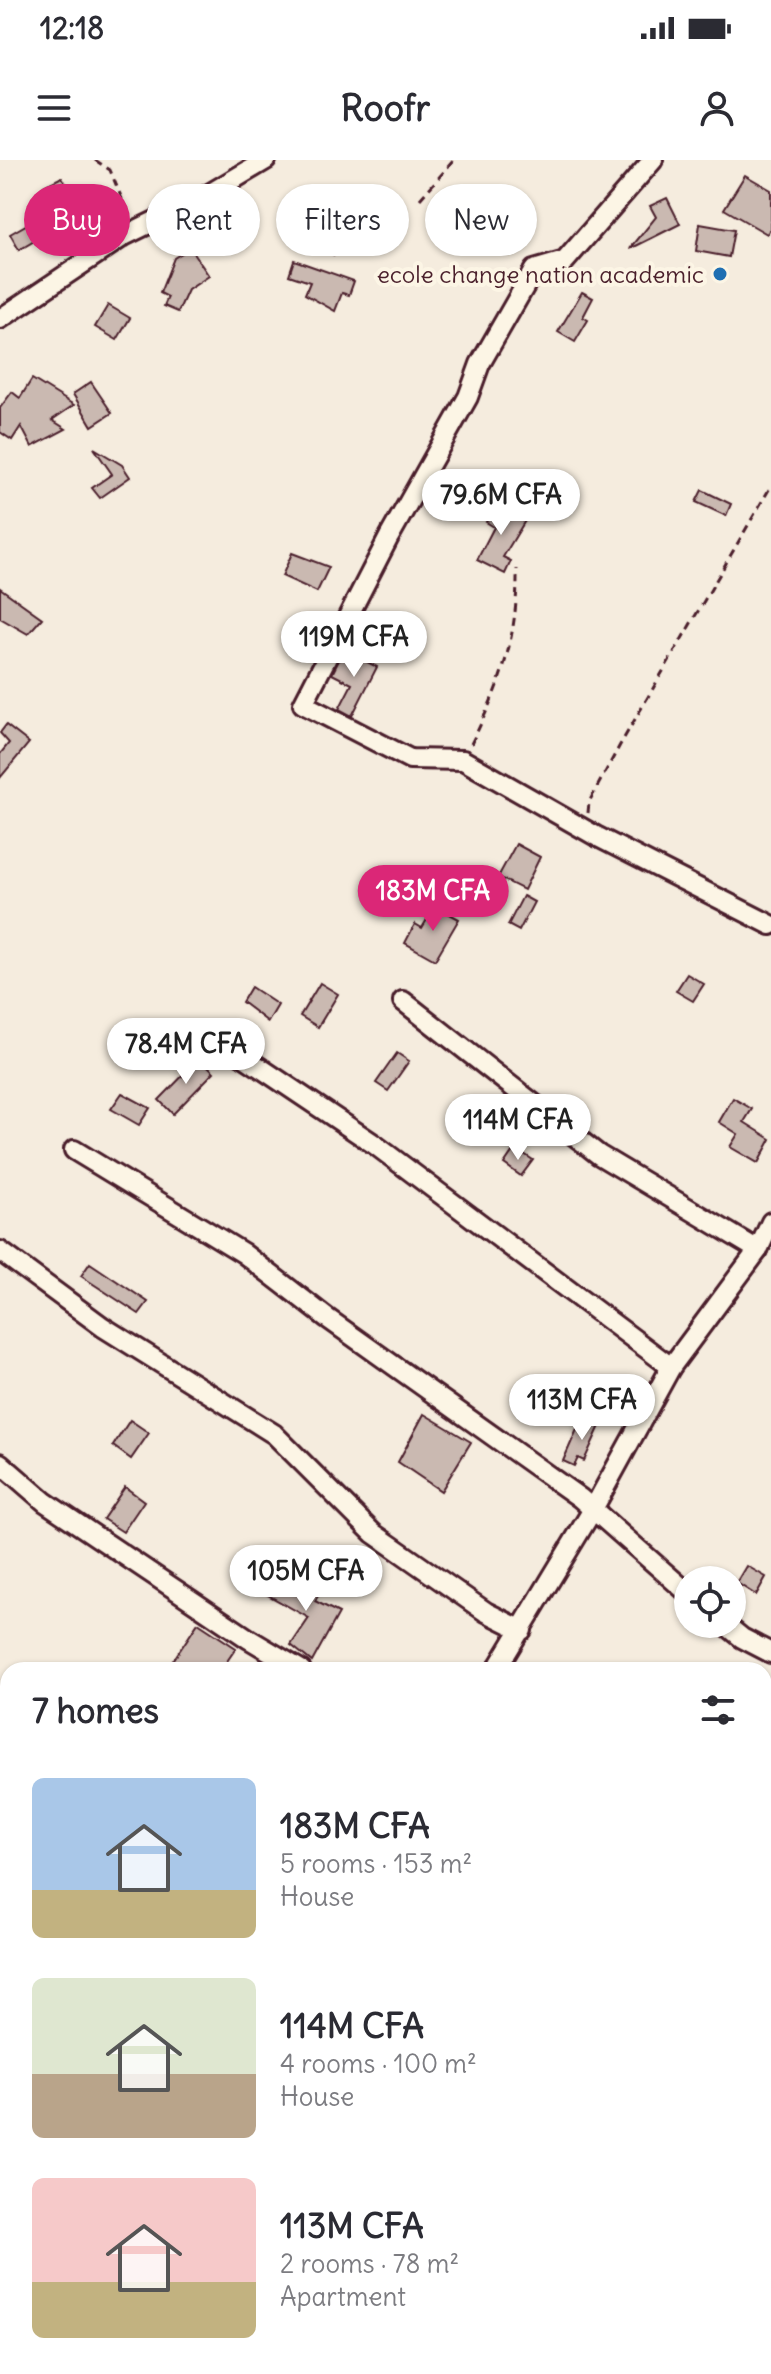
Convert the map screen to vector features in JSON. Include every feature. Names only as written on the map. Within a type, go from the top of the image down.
[{"type":"street","points":[[130,233],[204,197],[266,160]]},
{"type":"street","points":[[653,160],[565,261],[534,270],[480,364],[468,397],[389,537],[303,704],[410,759],[463,760],[596,836],[771,925]]},
{"type":"street","points":[[0,319],[94,256]]},
{"type":"street","points":[[403,1001],[599,1155],[758,1250]]},
{"type":"street","points":[[210,1034],[374,1144],[671,1367]]},
{"type":"street","points":[[74,1150],[243,1253],[478,1428],[580,1498],[674,1581]]},
{"type":"street","points":[[501,1662],[592,1511],[671,1367],[758,1250],[771,1222]]},
{"type":"street","points":[[0,1251],[103,1327],[274,1434],[373,1533],[486,1612],[522,1630]]},
{"type":"street","points":[[0,1463],[45,1502],[288,1662]]},
{"type":"street","points":[[742,1638],[771,1653]]},
{"type":"path","points":[[95,160],[110,170],[117,184]]},
{"type":"path","points":[[420,199],[454,160]]},
{"type":"path","points":[[596,836],[588,814],[589,802],[771,486]]},
{"type":"path","points":[[463,760],[505,670],[518,612],[517,569]]},
{"type":"building","points":[[745,175],[771,190],[771,227],[767,234],[724,209]]},
{"type":"building","points":[[62,177],[66,184],[48,184]]},
{"type":"building","points":[[667,198],[680,224],[630,249],[656,217],[650,206]]},
{"type":"building","points":[[700,224],[734,230],[729,257],[696,251]]},
{"type":"building","points":[[24,226],[24,247],[19,250],[10,234]]},
{"type":"building","points":[[195,256],[209,276],[188,290],[178,312],[164,306],[168,297],[160,293],[174,258]]},
{"type":"building","points":[[294,260],[354,281],[349,295],[342,293],[335,311],[305,294],[310,282],[289,275]]},
{"type":"building","points":[[582,292],[593,298],[583,317],[588,320],[575,342],[558,332]]},
{"type":"building","points":[[108,305],[130,318],[117,340],[95,327]]},
{"type":"building","points":[[32,379],[74,405],[52,420],[66,429],[32,447],[21,426],[12,440],[0,432],[0,408],[12,392],[20,398]]},
{"type":"building","points":[[91,382],[112,413],[92,426],[73,394]]},
{"type":"building","points":[[94,448],[122,465],[130,477],[100,498],[92,488],[112,474]]},
{"type":"building","points":[[702,490],[731,504],[726,516],[696,502]]},
{"type":"building","points":[[498,502],[526,519],[503,557],[511,561],[505,574],[477,560],[494,527],[486,522]]},
{"type":"building","points":[[292,553],[329,567],[317,592],[282,576]]},
{"type":"building","points":[[0,588],[42,618],[28,634],[0,618]]},
{"type":"building","points":[[344,650],[377,667],[352,716],[339,709],[352,684],[332,674]]},
{"type":"building","points":[[6,725],[29,743],[0,778],[0,754],[9,743],[0,733]]},
{"type":"building","points":[[516,844],[540,857],[524,890],[498,877]]},
{"type":"building","points":[[523,896],[534,902],[519,931],[508,925]]},
{"type":"building","points":[[435,906],[459,919],[435,960],[405,943],[415,924],[422,928]]},
{"type":"building","points":[[687,974],[704,984],[693,1001],[676,991]]},
{"type":"building","points":[[320,983],[338,994],[318,1027],[300,1016]]},
{"type":"building","points":[[251,987],[278,1005],[268,1022],[242,1002]]},
{"type":"building","points":[[397,1053],[409,1061],[388,1091],[376,1083]]},
{"type":"building","points":[[200,1058],[214,1072],[173,1114],[159,1100]]},
{"type":"building","points":[[122,1093],[150,1108],[139,1125],[111,1109]]},
{"type":"building","points":[[733,1098],[752,1109],[744,1122],[771,1139],[758,1163],[730,1147],[738,1134],[719,1122]]},
{"type":"building","points":[[515,1148],[533,1160],[521,1176],[504,1164]]},
{"type":"building","points":[[90,1263],[148,1302],[139,1314],[81,1276]]},
{"type":"building","points":[[424,1414],[471,1442],[441,1491],[398,1462]]},
{"type":"building","points":[[582,1418],[600,1426],[584,1461],[578,1458],[574,1466],[563,1461]]},
{"type":"building","points":[[130,1420],[149,1433],[131,1459],[113,1446]]},
{"type":"building","points":[[125,1487],[144,1501],[123,1532],[103,1519]]},
{"type":"building","points":[[746,1568],[766,1577],[756,1595],[746,1589]]},
{"type":"building","points":[[310,1573],[326,1581],[315,1601],[339,1613],[312,1662],[291,1645],[309,1618],[259,1590],[266,1577],[298,1595]]},
{"type":"building","points":[[198,1623],[236,1648],[226,1662],[172,1662]]},
{"type":"place","name":"ecole change nation academic","points":[[720,274]]}]
